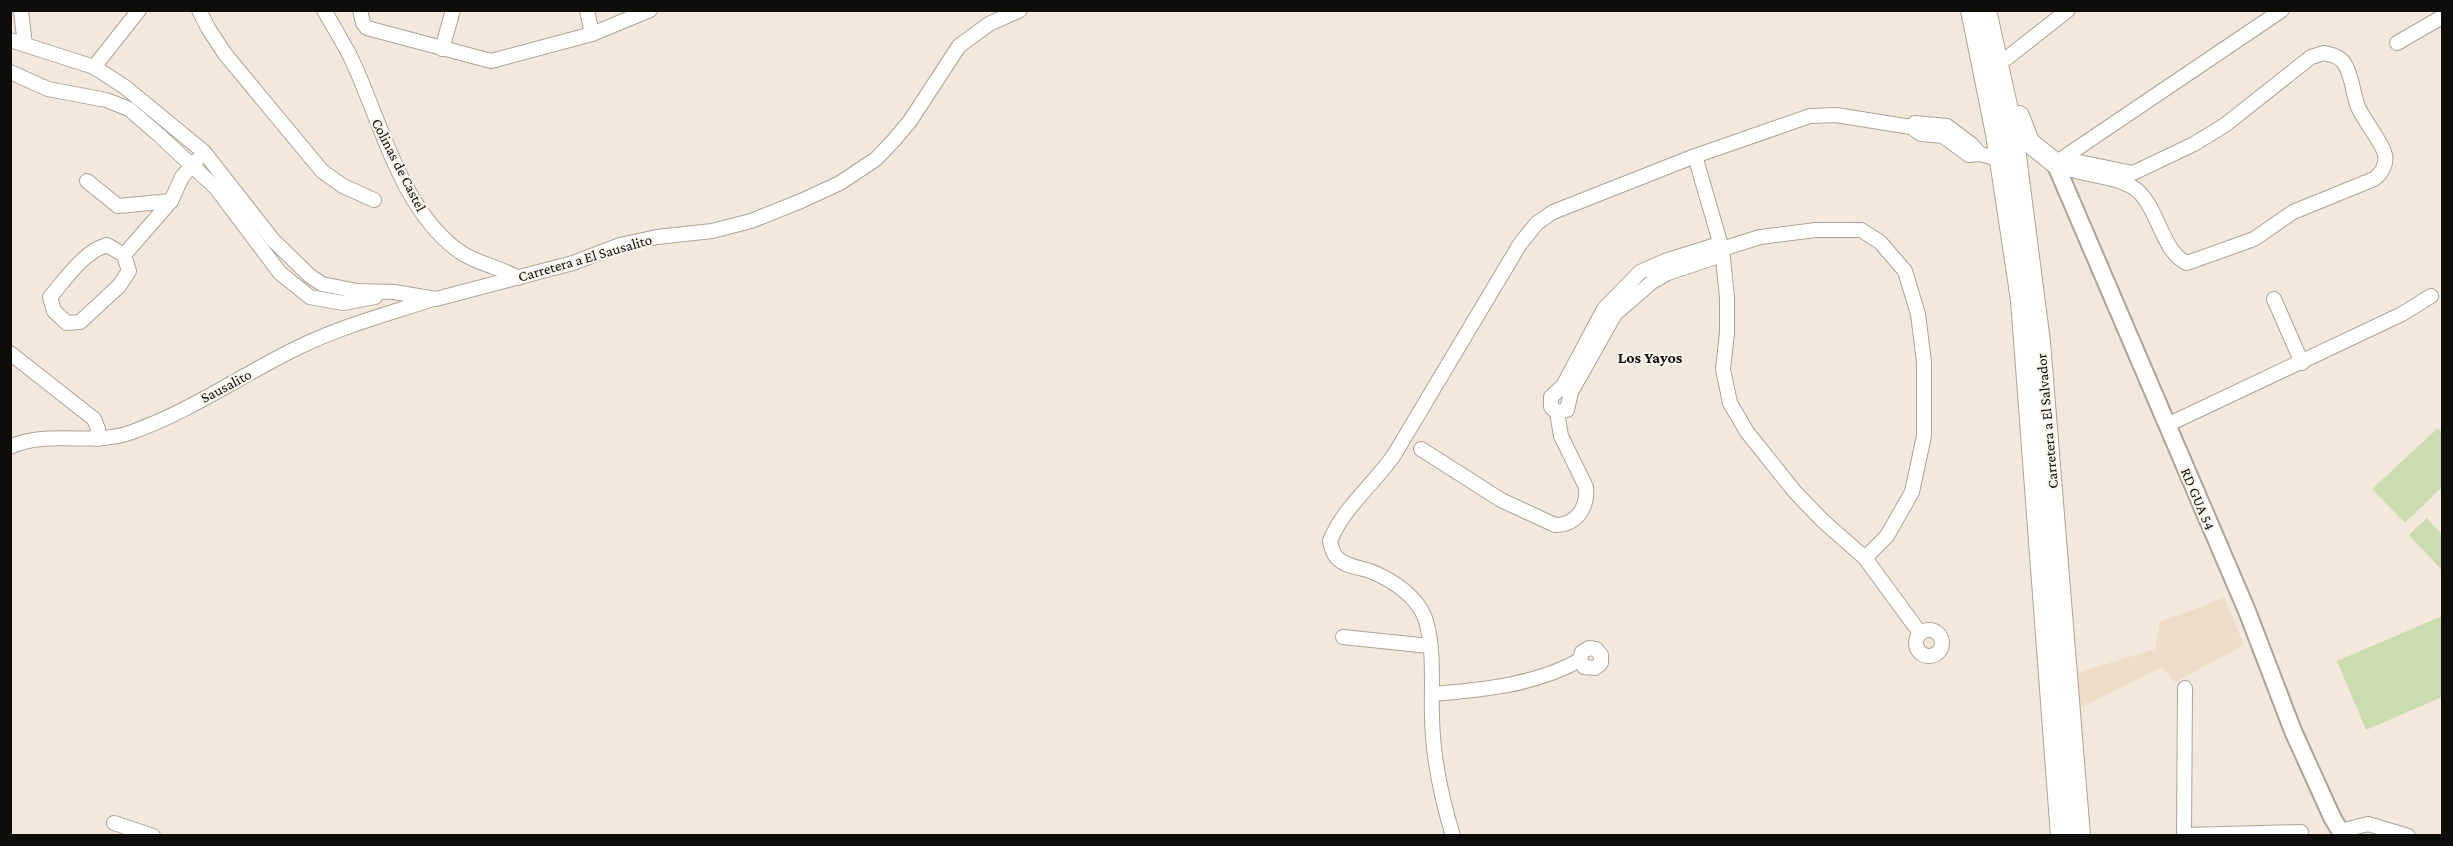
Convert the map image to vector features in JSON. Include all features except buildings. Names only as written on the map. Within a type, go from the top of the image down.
[{"type":"highway","points":[[1957,10],[1967,38]]},
{"type":"highway","points":[[1963,10],[2006,267],[2021,300]]},
{"type":"highway","name":"Carretera a El Salvador","points":[[1971,10],[1996,134],[2021,300],[2061,836]]},
{"type":"highway","name":"Carretera a El Salvador","points":[[1986,10],[2013,133],[2040,342],[2080,836]]},
{"type":"highway","points":[[1999,10],[2027,168],[2043,319],[2040,342]]},
{"type":"highway","points":[[2019,116],[2029,142],[2055,163]]},
{"type":"highway","points":[[2027,168],[2033,156],[2055,163]]},
{"type":"main road","name":"RD GUA 54","points":[[2055,163],[2247,611],[2294,731],[2341,833]]},
{"type":"street","points":[[94,67],[139,10]]},
{"type":"street","points":[[199,10],[225,54],[322,171],[344,186],[374,200]]},
{"type":"street","name":"Colinas de Castel","points":[[324,10],[351,58],[382,136],[423,213],[437,231],[472,260],[518,278]]},
{"type":"street","points":[[360,10],[363,23],[367,28],[491,61],[592,34],[650,10]]},
{"type":"street","points":[[442,49],[453,10]]},
{"type":"street","points":[[586,10],[592,34]]},
{"type":"street","name":"Carretera a El Sausalito","points":[[322,284],[349,290],[393,292],[436,299],[573,263],[620,245],[657,237],[712,231],[801,201],[840,183],[876,159],[917,112],[958,46],[989,24],[1020,10]]},
{"type":"street","points":[[2007,58],[2068,10]]},
{"type":"street","points":[[21,11],[25,45]]},
{"type":"street","points":[[10,32],[19,19],[21,11]]},
{"type":"street","points":[[2055,163],[2170,88],[2280,11]]},
{"type":"street","points":[[2397,43],[2442,17]]},
{"type":"street","points":[[10,40],[94,67],[125,87],[194,142],[273,240],[310,276],[322,284],[310,297]]},
{"type":"street","points":[[2055,163],[2079,162],[2131,178],[2155,214],[2173,255],[2187,263],[2254,239],[2293,212],[2374,179],[2383,169],[2386,157],[2359,107],[2346,64],[2335,55],[2324,53],[2311,57],[2225,125],[2131,178]]},
{"type":"street","points":[[10,72],[48,89],[105,100],[119,105],[140,118],[216,188],[280,273],[310,297],[351,303],[393,292]]},
{"type":"street","points":[[1453,836],[1439,790],[1425,618],[1418,604],[1390,580],[1348,565],[1335,556],[1330,541],[1337,524],[1394,455],[1520,244],[1537,223],[1553,212],[1695,156],[1810,116],[1836,115],[1911,127],[1915,123],[1947,126],[1986,156]]},
{"type":"street","points":[[123,255],[171,201],[194,142]]},
{"type":"street","points":[[187,161],[204,152]]},
{"type":"street","points":[[1695,156],[1722,249],[1727,297],[1723,369],[1730,403],[1747,432],[1795,492],[1823,521],[1865,558],[1920,633]]},
{"type":"street","points":[[87,181],[118,206],[171,201]]},
{"type":"street","points":[[1420,449],[1501,500],[1555,525],[1563,525],[1580,514],[1587,494],[1586,487],[1561,436],[1557,412],[1551,407],[1551,397],[1563,387],[1604,309],[1618,293],[1640,272],[1665,261],[1713,246],[1722,249],[1760,237],[1816,230],[1861,230],[1880,242],[1905,271],[1918,314],[1924,362],[1924,436],[1914,484],[1903,511],[1887,536],[1865,558]]},
{"type":"street","points":[[107,245],[123,255],[129,271],[119,286],[80,322],[67,323],[54,311],[50,297],[96,248],[107,245]]},
{"type":"street","points":[[2167,426],[2402,314],[2431,296]]},
{"type":"street","name":"Sausalito","points":[[10,447],[36,438],[97,439],[130,433],[159,421],[299,346],[357,324],[436,299]]},
{"type":"street","points":[[2274,299],[2302,363]]},
{"type":"street","points":[[351,303],[356,310],[357,324]]},
{"type":"street","points":[[10,353],[94,420],[98,429],[97,439]]},
{"type":"street","points":[[1343,637],[1429,646]]},
{"type":"street","points":[[1432,694],[1513,684],[1560,671],[1580,660]]},
{"type":"street","points":[[2185,688],[2184,835],[2301,831]]},
{"type":"street","points":[[114,823],[153,836]]},
{"type":"street","points":[[2341,833],[2368,824],[2408,836]]},
{"type":"shaded area","points":[[2224,598],[2244,645],[2175,682],[2162,667],[2075,710],[2074,674],[2155,649],[2160,622]]},
{"type":"green space","points":[[2438,428],[2442,432],[2442,487],[2405,523],[2372,489]]},
{"type":"green space","points":[[2427,518],[2442,535],[2442,570],[2409,535]]},
{"type":"green space","points":[[2442,616],[2442,697],[2366,730],[2337,661]]},
{"type":"district","name":"Los Yayos","points":[[1650,357]]}]
